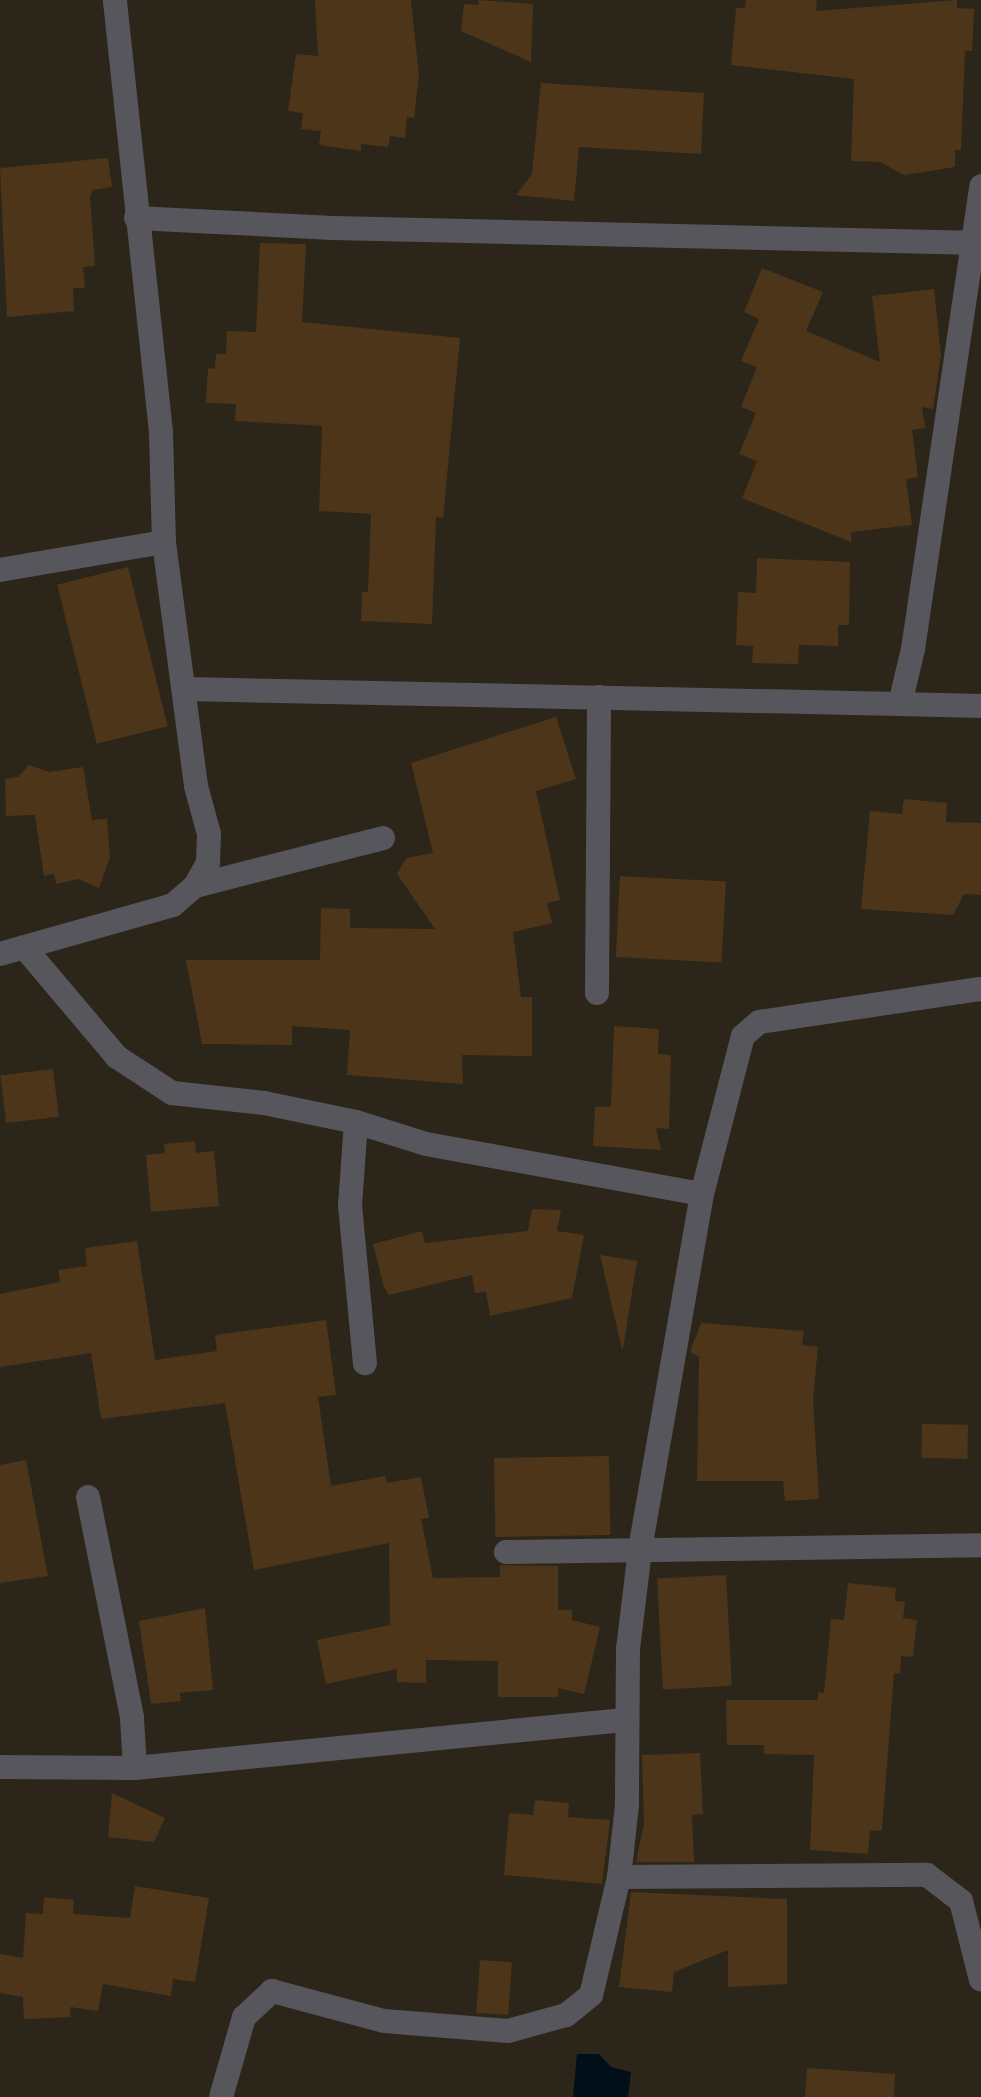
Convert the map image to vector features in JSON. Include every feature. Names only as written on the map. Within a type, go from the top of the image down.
[{"type":"street","points":[[0,954],[173,905],[195,886],[208,863],[209,834],[196,786],[164,542],[161,432],[115,0]]},
{"type":"street","points":[[900,704],[913,649],[976,243],[981,186]]},
{"type":"street","points":[[136,218],[333,228],[976,243]]},
{"type":"street","points":[[0,570],[164,542]]},
{"type":"street","points":[[185,689],[981,706]]},
{"type":"street","points":[[597,993],[599,697]]},
{"type":"street","points":[[195,886],[383,838]]},
{"type":"street","points":[[24,947],[90,1029],[145,1079],[172,1093],[356,1122],[426,1144],[702,1194]]},
{"type":"street","points":[[221,2097],[244,2017],[272,1991],[384,2021],[450,2030],[508,2031],[566,2015],[591,1995],[619,1877],[627,1805],[628,1649],[640,1550],[702,1194],[743,1036],[759,1022],[981,989]]},
{"type":"street","points":[[356,1122],[350,1205],[365,1363]]},
{"type":"street","points":[[88,1497],[132,1718],[135,1768]]},
{"type":"street","points":[[506,1552],[981,1545]]},
{"type":"street","points":[[0,1767],[135,1768],[627,1720]]},
{"type":"street","points":[[619,1877],[927,1875],[961,1901],[981,1980]]},
{"type":"shaded area","points":[[577,2054],[599,2054],[611,2067],[631,2072],[628,2097],[573,2097]]},
{"type":"building","points":[[315,0],[411,0],[419,76],[414,118],[407,117],[405,138],[390,136],[388,147],[361,144],[361,151],[319,145],[321,131],[301,129],[303,113],[288,111],[296,54],[318,56]]},
{"type":"building","points":[[478,0],[533,4],[531,62],[461,31],[464,4],[479,5]]},
{"type":"building","points":[[746,0],[817,0],[816,11],[957,0],[957,8],[974,9],[972,51],[965,51],[961,150],[955,150],[955,167],[904,175],[880,162],[851,161],[854,79],[731,65],[736,8],[745,8]]},
{"type":"building","points":[[541,83],[704,93],[701,154],[579,147],[574,201],[516,195],[532,174]]},
{"type":"building","points":[[108,158],[112,187],[93,190],[90,197],[95,266],[83,267],[85,288],[73,288],[74,311],[7,317],[0,168]]},
{"type":"building","points":[[260,243],[306,244],[302,322],[460,338],[443,518],[436,517],[432,624],[361,621],[362,592],[368,592],[371,514],[319,511],[322,426],[235,421],[236,404],[206,403],[208,368],[215,369],[216,354],[226,354],[227,331],[256,332]]},
{"type":"building","points":[[762,268],[823,292],[806,331],[880,362],[872,296],[934,289],[941,355],[933,409],[922,407],[925,428],[912,430],[918,477],[906,479],[912,525],[851,532],[851,542],[742,498],[757,461],[739,454],[756,413],[741,407],[757,367],[741,361],[759,319],[744,312]]},
{"type":"building","points":[[757,558],[850,562],[849,625],[838,625],[838,646],[799,645],[798,664],[752,663],[753,646],[736,645],[738,592],[756,593]]},
{"type":"building","points":[[128,567],[168,726],[97,744],[57,585]]},
{"type":"building","points":[[556,717],[576,779],[536,791],[560,900],[547,903],[552,923],[513,932],[521,997],[532,997],[532,1056],[462,1055],[463,1084],[347,1075],[350,1030],[292,1026],[292,1045],[202,1044],[186,960],[320,960],[321,908],[350,909],[350,928],[435,929],[397,874],[406,858],[433,853],[411,763]]},
{"type":"building","points":[[29,765],[49,772],[83,767],[92,820],[107,819],[110,857],[99,888],[78,879],[56,884],[54,874],[44,876],[35,815],[6,816],[5,779],[18,777]]},
{"type":"building","points":[[904,799],[947,803],[946,822],[981,823],[981,895],[964,894],[953,915],[861,909],[870,811],[902,814]]},
{"type":"building","points":[[620,876],[726,882],[722,962],[616,957]]},
{"type":"building","points":[[614,1026],[659,1029],[658,1054],[671,1055],[669,1129],[656,1128],[661,1150],[593,1146],[595,1107],[611,1106]]},
{"type":"building","points":[[53,1069],[59,1117],[6,1123],[0,1075]]},
{"type":"building","points":[[195,1141],[196,1153],[214,1151],[219,1206],[151,1212],[146,1155],[165,1153],[164,1144]]},
{"type":"building","points":[[532,1209],[561,1210],[557,1231],[584,1235],[572,1298],[490,1316],[486,1292],[475,1293],[472,1275],[389,1295],[384,1287],[373,1244],[422,1231],[425,1243],[528,1231]]},
{"type":"building","points":[[137,1241],[155,1360],[217,1351],[215,1335],[326,1320],[336,1395],[318,1397],[331,1486],[385,1476],[387,1483],[421,1477],[429,1518],[421,1519],[433,1578],[500,1577],[500,1565],[558,1566],[558,1610],[572,1610],[572,1620],[600,1627],[584,1694],[558,1688],[558,1697],[498,1697],[498,1661],[426,1660],[426,1683],[397,1682],[397,1669],[326,1684],[317,1640],[390,1625],[389,1543],[254,1570],[225,1403],[101,1419],[91,1353],[0,1367],[0,1294],[60,1282],[58,1270],[87,1266],[85,1248]]},
{"type":"building","points":[[600,1255],[637,1261],[623,1349],[622,1349]]},
{"type":"building","points":[[701,1323],[804,1331],[802,1345],[818,1347],[813,1399],[819,1499],[785,1501],[783,1481],[697,1481],[699,1357],[690,1352]]},
{"type":"building","points":[[922,1424],[968,1425],[967,1459],[921,1458]]},
{"type":"building","points":[[609,1456],[610,1535],[495,1537],[494,1458]]},
{"type":"building","points":[[26,1460],[48,1576],[0,1583],[0,1465]]},
{"type":"building","points":[[726,1575],[732,1686],[663,1689],[657,1579]]},
{"type":"building","points":[[848,1583],[896,1588],[895,1601],[905,1602],[903,1618],[917,1620],[913,1657],[901,1656],[900,1674],[894,1673],[882,1830],[870,1831],[868,1854],[810,1850],[814,1755],[764,1754],[764,1745],[727,1745],[726,1700],[818,1700],[818,1692],[824,1693],[831,1619],[844,1620]]},
{"type":"building","points":[[205,1608],[213,1690],[180,1693],[181,1701],[151,1704],[139,1621]]},
{"type":"building","points":[[700,1753],[703,1814],[692,1815],[694,1862],[636,1862],[644,1823],[642,1755]]},
{"type":"building","points":[[112,1793],[165,1818],[154,1842],[108,1837]]},
{"type":"building","points":[[535,1800],[569,1803],[568,1817],[610,1820],[602,1884],[504,1875],[509,1813],[533,1815]]},
{"type":"building","points":[[135,1886],[209,1898],[195,1982],[173,1979],[171,1996],[103,1984],[98,2011],[70,2007],[71,2017],[24,2019],[23,1997],[0,1993],[0,1954],[23,1958],[26,1913],[43,1914],[44,1897],[74,1900],[73,1914],[130,1918]]},
{"type":"building","points":[[631,1892],[787,1899],[787,1984],[728,1987],[728,1950],[674,1972],[672,1992],[619,1987]]},
{"type":"building","points":[[480,1960],[512,1962],[508,2015],[476,2013]]},
{"type":"building","points":[[807,2068],[895,2074],[894,2097],[805,2097]]}]
